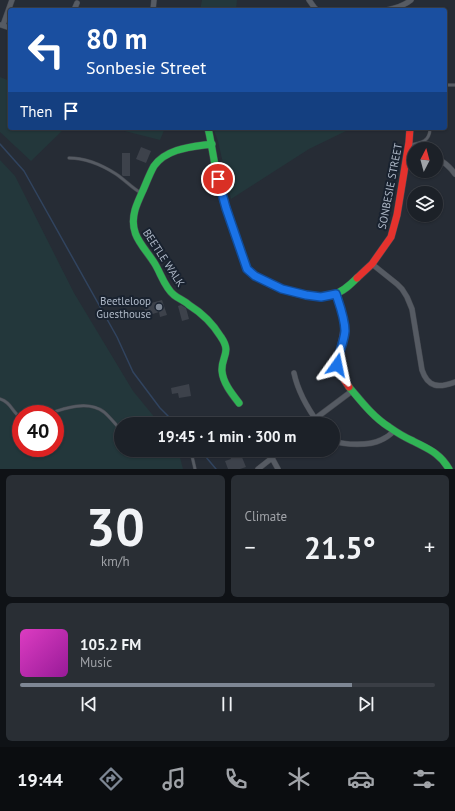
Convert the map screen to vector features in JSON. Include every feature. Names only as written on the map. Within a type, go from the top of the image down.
[{"type":"street","points":[[309,0],[315,8]]},
{"type":"street","points":[[396,8],[407,4],[411,0]]},
{"type":"street","points":[[75,8],[78,3]]},
{"type":"street","points":[[1,25],[8,9]]},
{"type":"street","name":"SONBESIE STREET","points":[[208,130],[218,179],[226,208],[247,269],[255,276],[282,289],[306,295],[321,297],[336,294],[351,284],[372,264],[386,245],[394,230],[407,172]]},
{"type":"street","name":"SONBESIE STREET","points":[[409,142],[410,130]]},
{"type":"street","name":"BEETLE WALK","points":[[212,144],[176,151],[162,158],[155,165],[135,209],[133,225],[137,237],[169,290],[203,315],[223,339],[226,346],[226,353],[222,366],[222,373],[231,393],[239,403]]},
{"type":"street","points":[[443,162],[450,167],[455,174]]},
{"type":"street","points":[[372,264],[397,284],[407,297],[412,309],[422,370],[428,382],[442,386],[455,382]]},
{"type":"street","points":[[336,294],[341,308],[345,332],[337,365],[341,375],[352,391],[371,413],[383,424],[433,451],[440,456],[449,469]]},
{"type":"street","points":[[294,373],[297,386],[314,417]]},
{"type":"street","points":[[316,417],[352,391]]},
{"type":"street","points":[[340,443],[371,443],[387,437],[394,431]]},
{"type":"street","points":[[258,469],[272,458],[278,469]]},
{"type":"lane","points":[[420,142],[428,137],[430,130]]},
{"type":"lane","points":[[68,158],[88,160],[97,164],[116,175],[132,188],[142,193]]},
{"type":"lane","points":[[0,399],[4,400],[12,408]]},
{"type":"lane","points":[[64,410],[77,406],[97,408],[103,411],[114,422]]},
{"type":"lane","points":[[192,457],[195,469]]},
{"type":"green space","points":[[202,0],[237,0],[236,8],[200,8]]},
{"type":"green space","points":[[0,77],[8,80],[8,130],[63,130],[31,161],[0,132]]},
{"type":"green space","points":[[121,130],[164,130],[160,140]]},
{"type":"green space","points":[[214,130],[348,130],[309,149],[231,199],[218,141]]},
{"type":"green space","points":[[0,160],[15,176],[74,293],[133,391],[154,417],[114,417],[114,457],[180,457],[183,469],[0,469]]},
{"type":"building","points":[[141,147],[151,151],[146,163],[136,159]]},
{"type":"building","points":[[122,153],[130,153],[130,176],[122,175]]},
{"type":"building","points":[[162,300],[167,315],[160,317],[159,312],[146,316],[144,305]]},
{"type":"building","points":[[181,305],[186,308],[189,319],[182,321],[178,306]]},
{"type":"building","points":[[189,384],[191,396],[179,398],[178,393],[172,394],[171,388]]},
{"type":"building","points":[[230,457],[242,457],[246,467],[240,469],[228,469],[225,461],[231,459]]},
{"type":"waterway","points":[[0,144],[24,171],[117,337],[133,372],[160,408],[169,417]]},
{"type":"waterway","points":[[206,457],[216,469]]},
{"type":"traffic: fast","points":[[208,130],[218,180],[247,269],[265,281],[288,291],[313,296],[324,296],[341,292],[357,278]]},
{"type":"traffic: fast","points":[[212,144],[180,149],[159,160],[154,166],[135,210],[133,219],[135,233],[138,240],[155,264],[168,289],[174,295],[203,315],[211,323],[224,342],[226,347],[222,366],[224,380],[239,403]]},
{"type":"traffic: fast","points":[[349,387],[383,423],[438,455],[449,469]]},
{"type":"traffic: jam","points":[[357,278],[372,264],[391,237],[397,215],[410,130]]},
{"type":"traffic: jam","points":[[336,294],[343,315],[344,324],[338,360],[341,374],[349,387]]},
{"type":"place","name":"Beetleloop Guesthouse","points":[[159,307]]},
{"type":"route","points":[[218,179],[226,208],[247,269],[255,276],[282,289],[321,297],[336,294],[341,308],[345,332],[337,365]]}]
